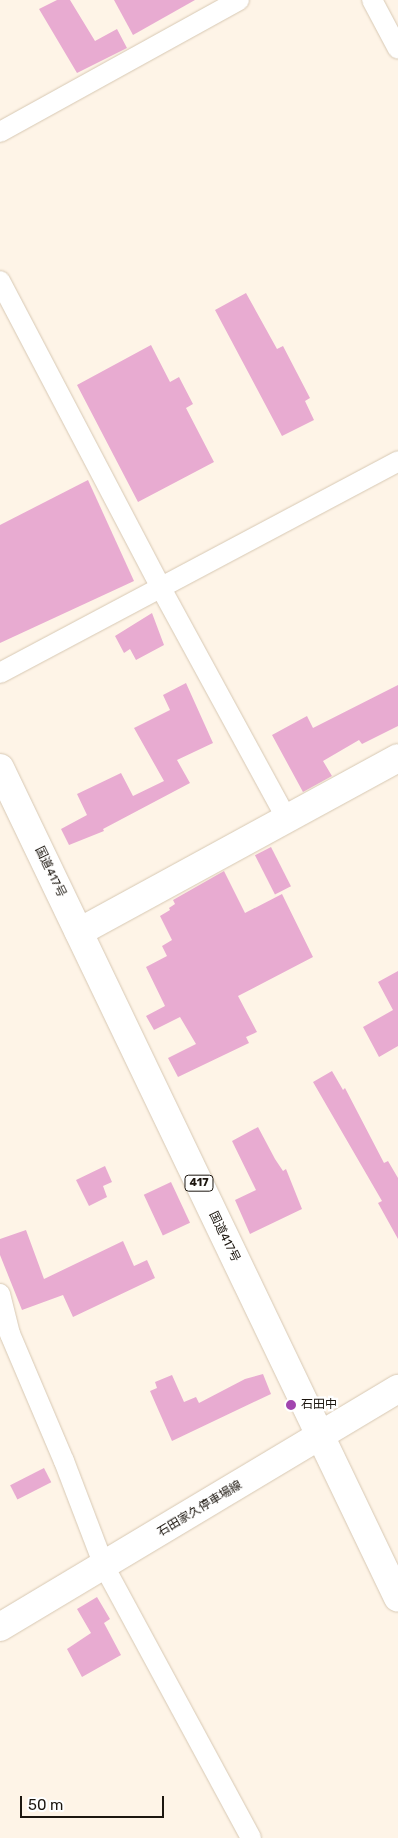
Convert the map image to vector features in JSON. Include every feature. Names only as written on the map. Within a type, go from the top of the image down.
[{"type":"main road","points":[[79,932],[398,758]]},
{"type":"main road","name":"国道417号","points":[[0,768],[398,1598]]},
{"type":"main road","name":"石田家久停車場線","points":[[0,1627],[398,1389]]},
{"type":"street","points":[[0,132],[239,0]]},
{"type":"street","points":[[372,0],[398,49]]},
{"type":"street","points":[[0,281],[162,590],[287,819]]},
{"type":"street","points":[[0,673],[162,590],[398,461]]},
{"type":"street","points":[[0,1294],[10,1334],[64,1461],[104,1566],[252,1838]]},
{"type":"building","points":[[57,0],[70,0],[95,41],[117,29],[127,48],[77,73],[39,9]]},
{"type":"building","points":[[114,0],[195,0],[133,35]]},
{"type":"building","points":[[246,293],[277,349],[283,346],[310,398],[305,401],[314,420],[282,436],[215,310]]},
{"type":"building","points":[[151,345],[170,382],[179,377],[193,404],[186,408],[214,462],[138,502],[77,385]]},
{"type":"building","points":[[88,480],[134,581],[0,643],[0,525]]},
{"type":"building","points":[[152,613],[164,645],[136,660],[130,649],[124,653],[115,636]]},
{"type":"building","points":[[186,683],[213,743],[177,760],[190,783],[103,829],[104,831],[69,845],[61,829],[87,815],[77,794],[121,773],[133,796],[164,781],[134,728],[170,710],[163,695]]},
{"type":"building","points":[[398,685],[398,726],[362,744],[359,740],[323,761],[332,776],[303,792],[272,735],[307,716],[313,728]]},
{"type":"building","points":[[271,847],[291,886],[275,894],[255,855]]},
{"type":"building","points":[[224,871],[245,913],[282,894],[313,957],[238,996],[257,1032],[246,1037],[249,1043],[178,1077],[168,1058],[196,1044],[180,1017],[154,1030],[146,1016],[165,1006],[146,967],[167,956],[162,946],[172,940],[160,916],[170,910],[169,908],[175,904],[173,900]]},
{"type":"building","points":[[398,971],[398,1046],[379,1057],[363,1027],[393,1010],[378,982]]},
{"type":"building","points":[[332,1071],[343,1090],[345,1088],[384,1163],[388,1161],[398,1178],[398,1239],[378,1203],[382,1201],[313,1082]]},
{"type":"building","points":[[258,1127],[283,1171],[286,1169],[302,1209],[250,1234],[235,1200],[256,1190],[232,1141]]},
{"type":"building","points":[[105,1166],[112,1182],[103,1186],[107,1197],[89,1206],[76,1180]]},
{"type":"building","points":[[171,1182],[190,1223],[163,1235],[144,1195]]},
{"type":"building","points":[[26,1230],[44,1279],[123,1241],[134,1266],[147,1260],[155,1278],[73,1317],[63,1295],[22,1310],[0,1255],[0,1239]]},
{"type":"building","points":[[263,1374],[271,1394],[172,1441],[150,1391],[157,1388],[155,1382],[172,1375],[184,1402],[196,1397],[199,1403],[245,1379]]},
{"type":"building","points":[[44,1468],[51,1482],[17,1500],[10,1485]]},
{"type":"building","points":[[97,1597],[110,1619],[104,1623],[121,1655],[82,1677],[67,1649],[91,1633],[77,1609]]},
{"type":"place","name":"石田中","points":[[291,1405]]}]
